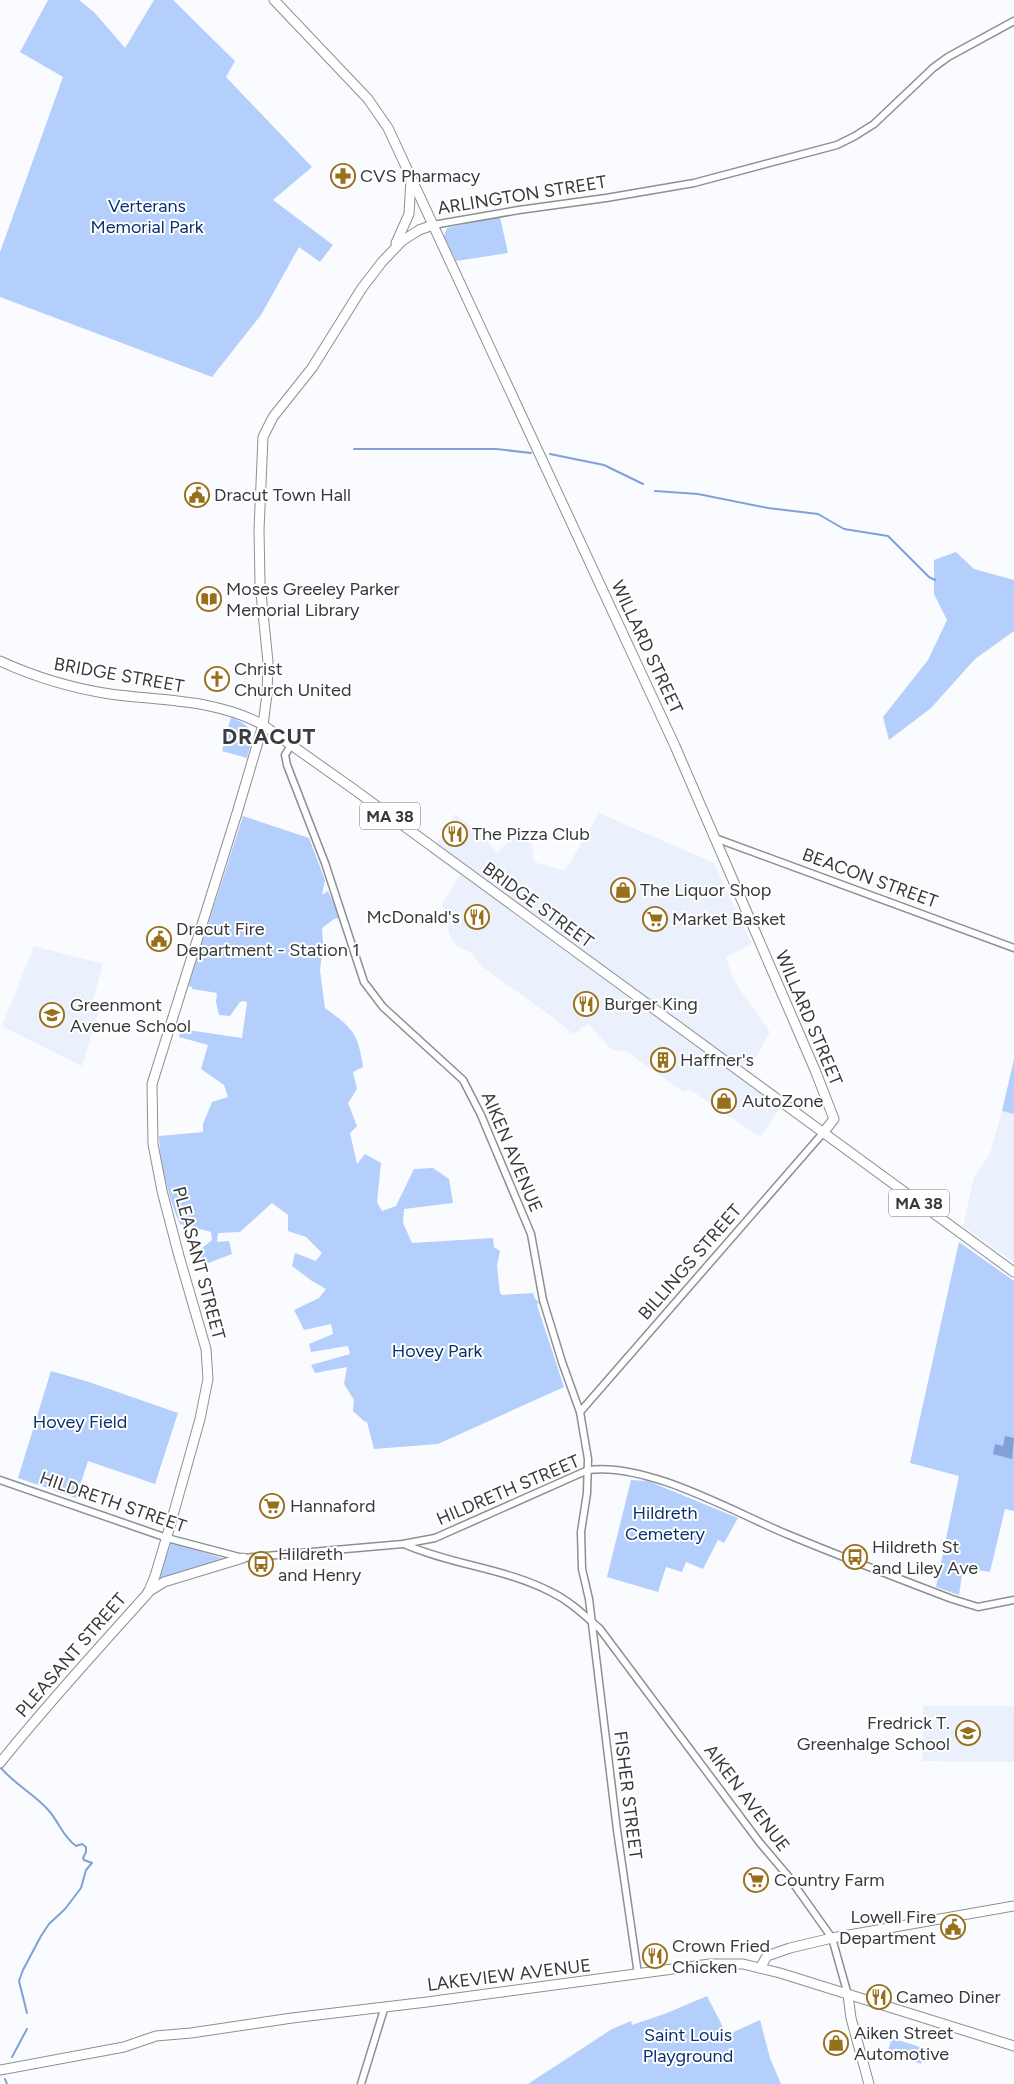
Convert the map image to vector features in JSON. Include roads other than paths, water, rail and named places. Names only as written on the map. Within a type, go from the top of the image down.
[{"type":"main road","name":"WILLARD STREET","points":[[274,0],[368,99],[388,128],[608,600],[715,838],[815,1070],[834,1119],[823,1134]]},
{"type":"main road","points":[[392,249],[410,214],[411,176]]},
{"type":"main road","name":"ARLINGTON STREET","points":[[263,725],[267,694],[268,662],[260,583],[259,530],[263,437],[273,417],[312,368],[362,288],[392,249],[413,233],[433,225]]},
{"type":"main road","name":"BRIDGE STREET","points":[[0,661],[47,680],[73,687],[108,694],[224,709],[249,717],[263,725],[1014,1272]]},
{"type":"main road","name":"PLEASANT STREET","points":[[0,1762],[148,1593],[167,1538],[200,1419],[207,1372],[206,1349],[179,1256],[155,1154],[151,1109],[152,1084],[263,725]]},
{"type":"main road","points":[[148,1593],[164,1582],[244,1558]]},
{"type":"main road","points":[[760,1968],[767,1956],[790,1948],[832,1938],[1014,1906]]},
{"type":"main road","name":"LAKEVIEW AVENUE","points":[[0,2070],[124,2047],[156,2036],[191,2033],[710,1964],[743,1964],[760,1968],[1014,2046]]},
{"type":"main road","points":[[848,1996],[855,2033],[869,2084]]},
{"type":"street","name":"ARLINGTON STREET","points":[[433,225],[513,210],[606,198],[694,183],[836,145],[874,124],[932,68],[948,57],[1014,22]]},
{"type":"street","name":"AIKEN AVENUE","points":[[291,745],[285,754],[287,765],[325,863],[364,982],[383,1007],[457,1075],[471,1093],[531,1234],[543,1300],[580,1412],[588,1470],[581,1532],[582,1569],[590,1620]]},
{"type":"street","name":"BEACON STREET","points":[[715,838],[1014,948]]},
{"type":"street","name":"BILLINGS STREET","points":[[580,1412],[823,1134]]},
{"type":"street","name":"HILDRETH STREET","points":[[0,1480],[167,1538],[244,1558],[403,1544],[443,1534],[588,1470],[597,1469],[647,1475],[788,1535],[952,1599],[978,1607],[1014,1600]]},
{"type":"street","name":"AIKEN AVENUE","points":[[403,1544],[428,1555],[488,1570],[540,1587],[567,1601],[600,1629],[760,1842],[788,1876],[832,1938],[848,1996]]},
{"type":"street","name":"FISHER STREET","points":[[590,1620],[618,1839],[638,1974]]},
{"type":"street","points":[[361,2084],[385,2006]]},
{"type":"waterway","points":[[354,449],[496,449],[531,453]]},
{"type":"waterway","points":[[550,454],[604,465],[643,484]]},
{"type":"waterway","points":[[655,491],[698,494],[768,508],[818,514],[844,529],[888,536],[929,577],[935,580]]},
{"type":"waterway","points":[[0,1767],[44,1806],[72,1843],[76,1846],[82,1844],[86,1847],[83,1858],[92,1863],[86,1870],[81,1888],[65,1909],[49,1924],[23,1970],[19,1981],[27,2013]]},
{"type":"waterway","points":[[12,2057],[27,2029]]},
{"type":"waterway","points":[[5,2079],[7,2084]]},
{"type":"place","name":"CVS Pharmacy","points":[[343,176]]},
{"type":"place","name":"Dracut Town Hall","points":[[197,495]]},
{"type":"place","name":"Moses Greeley Parker Memorial Library","points":[[209,599]]},
{"type":"place","name":"Christ Church United","points":[[217,679]]},
{"type":"place","name":"The Pizza Club","points":[[455,834]]},
{"type":"place","name":"The Liquor Shop","points":[[623,890]]},
{"type":"place","name":"McDonald's","points":[[477,917]]},
{"type":"place","name":"Market Basket","points":[[655,919]]},
{"type":"place","name":"Dracut Fire Department - Station 1","points":[[159,939]]},
{"type":"place","name":"Burger King","points":[[586,1004]]},
{"type":"place","name":"Greenmont Avenue School","points":[[52,1015]]},
{"type":"place","name":"Haffner's","points":[[663,1060]]},
{"type":"place","name":"AutoZone","points":[[724,1101]]},
{"type":"place","name":"Hannaford","points":[[272,1506]]},
{"type":"place","name":"Hildreth St and Liley Ave","points":[[855,1557]]},
{"type":"place","name":"Hildreth and Henry","points":[[261,1564]]},
{"type":"place","name":"Fredrick T. Greenhalge School","points":[[968,1733]]},
{"type":"place","name":"Country Farm","points":[[756,1880]]},
{"type":"place","name":"Lowell Fire Department","points":[[953,1927]]},
{"type":"place","name":"Crown Fried Chicken","points":[[655,1956]]},
{"type":"place","name":"Cameo Diner","points":[[879,1997]]},
{"type":"place","name":"Aiken Street Automotive","points":[[836,2043]]},
{"type":"district","name":"DRACUT","points":[[269,736]]},
{"type":"park label","name":"Verterans Memorial Park","points":[[147,216]]},
{"type":"park label","name":"Hovey Park","points":[[437,1351]]},
{"type":"park label","name":"Hovey Field","points":[[80,1422]]},
{"type":"park label","name":"Hildreth Cemetery","points":[[665,1524]]},
{"type":"park label","name":"Saint Louis Playground","points":[[688,2045]]}]
